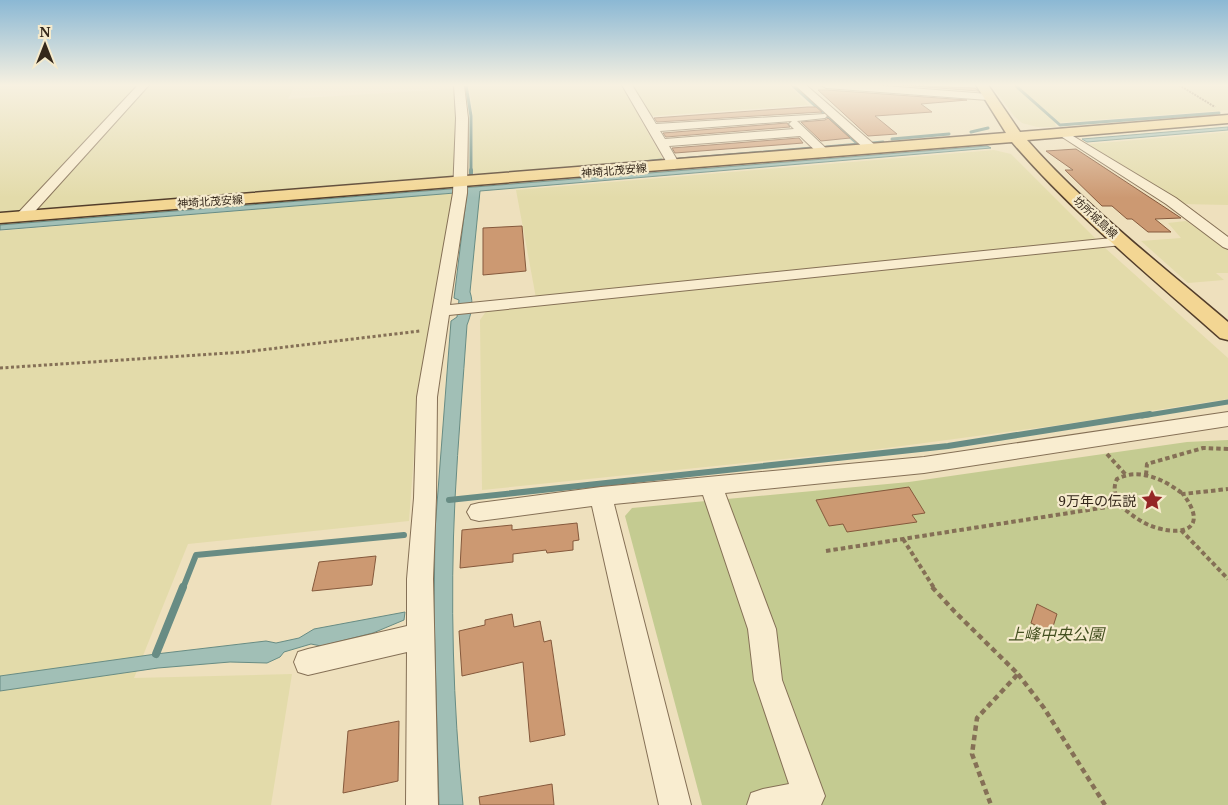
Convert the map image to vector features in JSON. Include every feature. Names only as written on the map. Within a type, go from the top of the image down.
[{"type":"main road","name":"坊所城島線","points":[[1007,123],[1017,137],[1060,184],[1122,241],[1228,333]]},
{"type":"main road","name":"神埼北茂安線","points":[[0,218],[460,187],[674,165],[1063,133],[1151,123]]},
{"type":"street","points":[[23,216],[109,123]]},
{"type":"street","points":[[422,805],[420,579],[428,397],[460,187],[462,123]]},
{"type":"street","points":[[649,123],[674,165]]},
{"type":"street","points":[[652,128],[735,123]]},
{"type":"street","points":[[794,123],[824,153]]},
{"type":"street","points":[[842,123],[872,149]]},
{"type":"street","points":[[661,143],[804,132]]},
{"type":"street","points":[[1063,133],[1171,201],[1228,244]]},
{"type":"street","points":[[440,320],[476,308],[1122,241]]},
{"type":"street","points":[[479,512],[601,496],[924,465],[1228,419]]},
{"type":"street","points":[[711,485],[762,629],[768,680],[809,796],[763,805]]},
{"type":"street","points":[[601,496],[675,805]]},
{"type":"street","points":[[308,662],[420,636]]},
{"type":"path","points":[[0,368],[244,352],[440,320]]},
{"type":"path","points":[[1093,440],[1126,475]]},
{"type":"path","points":[[1146,475],[1147,464],[1203,448],[1228,449]]},
{"type":"path","points":[[1126,475],[1146,475],[1172,486],[1192,503],[1196,512],[1196,520],[1190,527],[1169,531],[1156,528],[1131,515],[1120,505],[1113,489],[1114,482],[1119,477],[1126,475]]},
{"type":"path","points":[[1183,494],[1228,489]]},
{"type":"path","points":[[826,551],[1120,505]]},
{"type":"path","points":[[1182,530],[1228,579]]},
{"type":"path","points":[[903,539],[931,585],[954,612],[1018,674],[1044,708],[1105,805]]},
{"type":"path","points":[[991,805],[972,754],[977,718],[1018,674]]},
{"type":"shaded area","points":[[0,123],[458,123],[452,178],[0,212]]},
{"type":"shaded area","points":[[473,123],[642,123],[663,159],[483,174],[473,173]]},
{"type":"shaded area","points":[[1022,123],[1061,123],[1055,123],[1056,127],[1037,127]]},
{"type":"shaded area","points":[[1228,132],[1228,205],[1181,204],[1101,154],[1089,144]]},
{"type":"shaded area","points":[[994,150],[1011,154],[1097,240],[536,298],[516,190]]},
{"type":"shaded area","points":[[453,193],[419,386],[409,521],[188,544],[134,678],[292,674],[271,805],[0,805],[0,231]]},
{"type":"shaded area","points":[[1186,221],[1228,250],[1228,273],[1216,273],[1224,280],[1188,283],[1141,241],[1181,238],[1168,223]]},
{"type":"shaded area","points":[[1104,247],[1228,358],[1228,399],[1059,425],[872,450],[482,490],[480,320],[487,310]]},
{"type":"green space","name":"上峰中央公園","points":[[1228,440],[1228,805],[702,805],[625,516],[632,508],[909,482],[1187,442]]},
{"type":"water","points":[[1228,127],[1228,130],[1087,142],[1082,139]]},
{"type":"water","points":[[987,146],[991,148],[480,191],[470,292],[472,309],[467,325],[453,537],[453,652],[463,805],[439,805],[434,613],[435,530],[451,321],[457,317],[459,300],[454,298],[467,192],[0,230],[0,225]]},
{"type":"water","points":[[405,612],[404,620],[373,633],[321,646],[311,644],[284,652],[280,657],[267,663],[230,662],[158,668],[0,691],[0,676],[156,654],[266,641],[276,643],[299,638],[314,629]]},
{"type":"building","points":[[787,123],[790,127],[666,137],[663,133]]},
{"type":"building","points":[[802,123],[833,123],[850,138],[821,141]]},
{"type":"building","points":[[853,123],[883,123],[897,134],[868,136]]},
{"type":"building","points":[[799,138],[803,143],[675,153],[672,148]]},
{"type":"building","points":[[1076,149],[1181,218],[1155,219],[1171,232],[1148,232],[1132,219],[1127,219],[1112,206],[1102,206],[1065,170],[1073,170],[1046,151]]},
{"type":"building","points":[[522,226],[526,271],[483,275],[483,228]]},
{"type":"building","points":[[909,487],[925,513],[912,515],[917,522],[847,532],[843,524],[829,526],[816,500]]},
{"type":"building","points":[[577,523],[579,540],[573,541],[573,550],[547,553],[546,550],[513,554],[513,562],[460,568],[462,530],[512,525],[512,530]]},
{"type":"building","points":[[376,556],[372,585],[312,591],[319,562]]},
{"type":"building","points":[[1037,604],[1057,614],[1051,633],[1031,623]]},
{"type":"building","points":[[512,614],[514,627],[540,621],[544,642],[551,640],[565,735],[530,742],[523,662],[462,676],[459,631],[485,625],[485,620]]},
{"type":"building","points":[[399,721],[398,781],[343,793],[348,731]]},
{"type":"building","points":[[552,784],[554,805],[480,805],[479,797]]},
{"type":"waterway","points":[[471,123],[471,175]]},
{"type":"waterway","points":[[834,123],[858,144]]},
{"type":"waterway","points":[[1057,123],[1060,125],[1092,123]]},
{"type":"waterway","points":[[971,132],[988,128]]},
{"type":"waterway","points":[[892,139],[949,134]]},
{"type":"waterway","points":[[872,143],[883,142]]},
{"type":"waterway","points":[[826,147],[858,144]]},
{"type":"waterway","points":[[679,159],[812,148]]},
{"type":"waterway","points":[[644,162],[661,160]]},
{"type":"waterway","points":[[1142,416],[1228,402]]},
{"type":"waterway","points":[[449,500],[948,446],[1150,414]]},
{"type":"waterway","points":[[183,588],[196,555],[404,535]]},
{"type":"waterway","points":[[156,654],[183,587]]},
{"type":"place","name":"9万年の伝説","points":[[1152,500]]}]
